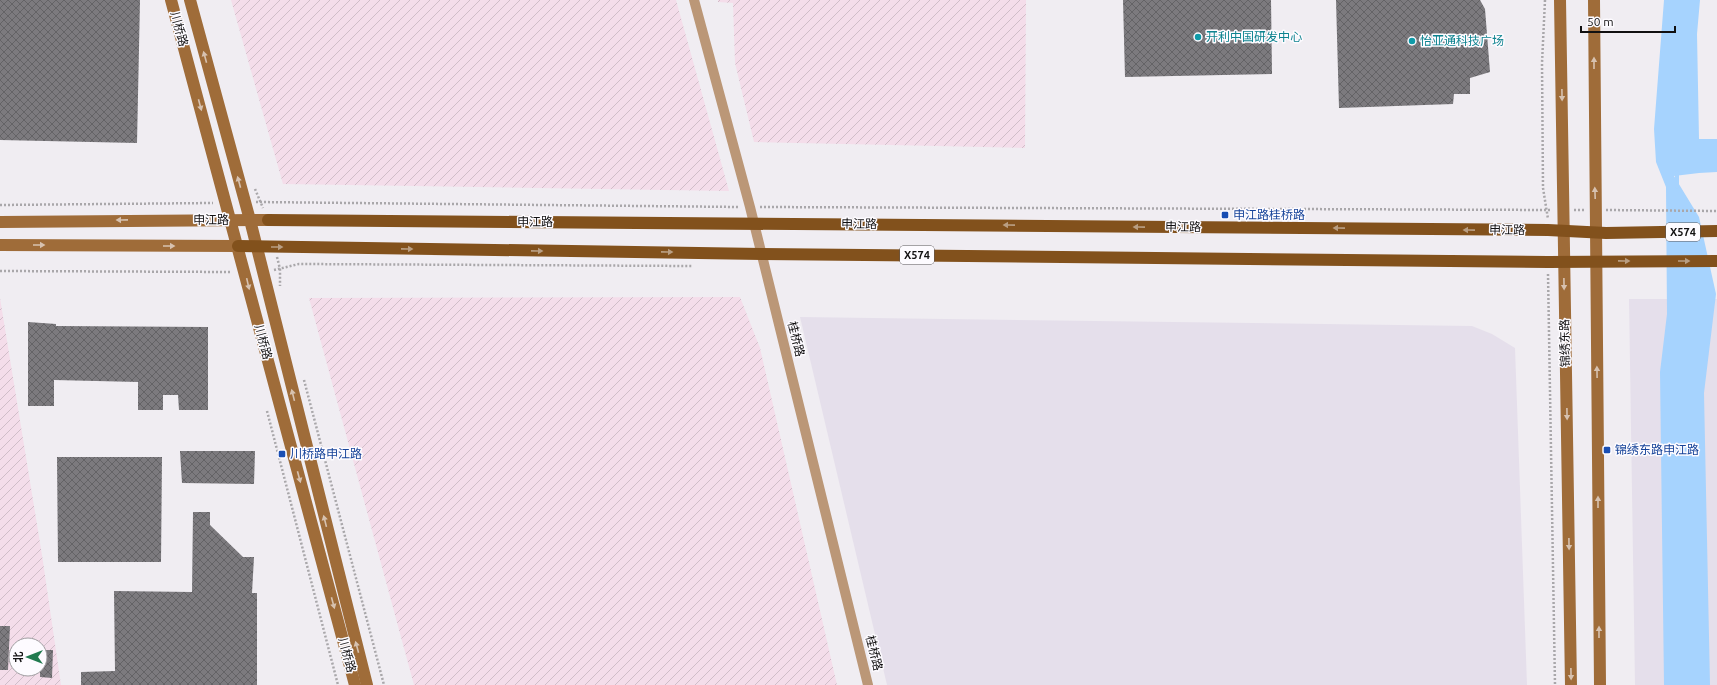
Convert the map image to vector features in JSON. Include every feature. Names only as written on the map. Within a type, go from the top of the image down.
[{"type":"main road","name":"川桥路","points":[[172,0],[355,685]]},
{"type":"main road","name":"川桥路","points":[[190,0],[250,220],[261,271],[367,685]]},
{"type":"main road","name":"锦绣东路","points":[[1560,0],[1571,685]]},
{"type":"main road","points":[[1594,0],[1600,685]]},
{"type":"main road","name":"申江路","points":[[0,222],[231,219],[1548,230],[1650,233],[1717,231]]},
{"type":"main road","name":"X574","points":[[0,245],[238,246],[762,254],[1548,262],[1717,261]]},
{"type":"street","name":"桂桥路","points":[[694,0],[762,254],[868,685]]},
{"type":"path","points":[[1545,0],[1542,63],[1543,197],[1548,210],[1548,230]]},
{"type":"path","points":[[255,188],[268,220]]},
{"type":"path","points":[[0,205],[227,202]]},
{"type":"path","points":[[245,202],[750,207],[1596,210],[1651,212],[1717,211]]},
{"type":"path","points":[[274,247],[280,269],[280,290]]},
{"type":"path","points":[[1548,262],[1555,685]]},
{"type":"path","points":[[261,271],[280,269],[299,264],[699,266]]},
{"type":"path","points":[[0,271],[245,271]]},
{"type":"path","points":[[1542,274],[1548,275]]},
{"type":"path","points":[[302,374],[384,685]]},
{"type":"shaded area","points":[[231,0],[676,0],[729,191],[283,184]]},
{"type":"shaded area","points":[[718,0],[1026,0],[1025,148],[754,142],[735,63],[733,3],[718,2]]},
{"type":"shaded area","points":[[740,297],[760,348],[837,685],[414,685],[309,298]]},
{"type":"shaded area","points":[[0,298],[42,555],[61,685],[0,685]]},
{"type":"shaded area","points":[[1629,299],[1717,299],[1717,685],[1635,685]]},
{"type":"shaded area","points":[[800,317],[1472,326],[1492,334],[1515,348],[1527,685],[887,685]]},
{"type":"water","points":[[1664,0],[1700,0],[1697,34],[1699,139],[1717,139],[1717,172],[1674,176],[1699,217],[1716,294],[1704,393],[1710,685],[1664,685],[1660,372],[1667,314],[1666,187],[1656,162],[1654,129]]},
{"type":"building","points":[[0,0],[140,0],[137,143],[0,140]]},
{"type":"building","name":"开利中国研发中心","points":[[1123,0],[1271,0],[1272,74],[1125,77]]},
{"type":"building","name":"怡亚通科技广场","points":[[1336,0],[1480,0],[1485,9],[1490,72],[1470,78],[1470,94],[1454,94],[1453,104],[1339,108]]},
{"type":"building","points":[[28,322],[56,324],[56,326],[208,327],[208,410],[179,410],[178,395],[163,395],[163,410],[138,410],[138,382],[54,380],[54,406],[28,406]]},
{"type":"building","points":[[180,451],[255,451],[254,484],[182,483]]},
{"type":"building","points":[[57,457],[162,457],[161,562],[58,562]]},
{"type":"building","points":[[193,512],[210,512],[210,525],[243,557],[254,557],[252,593],[257,593],[257,685],[81,685],[81,672],[115,671],[114,591],[192,592]]},
{"type":"building","points":[[0,626],[10,626],[10,637],[8,637],[8,670],[0,670]]},
{"type":"building","points":[[48,650],[53,650],[52,678],[40,677],[48,677]]},
{"type":"waterway","points":[[1677,172],[1677,187]]},
{"type":"place","name":"开利中国研发中心","points":[[1198,37]]},
{"type":"place","name":"怡亚通科技广场","points":[[1412,41]]},
{"type":"place","name":"申江路桂桥路","points":[[1225,215]]},
{"type":"place","name":"锦绣东路申江路","points":[[1607,450]]},
{"type":"place","name":"川桥路申江路","points":[[282,454]]}]
